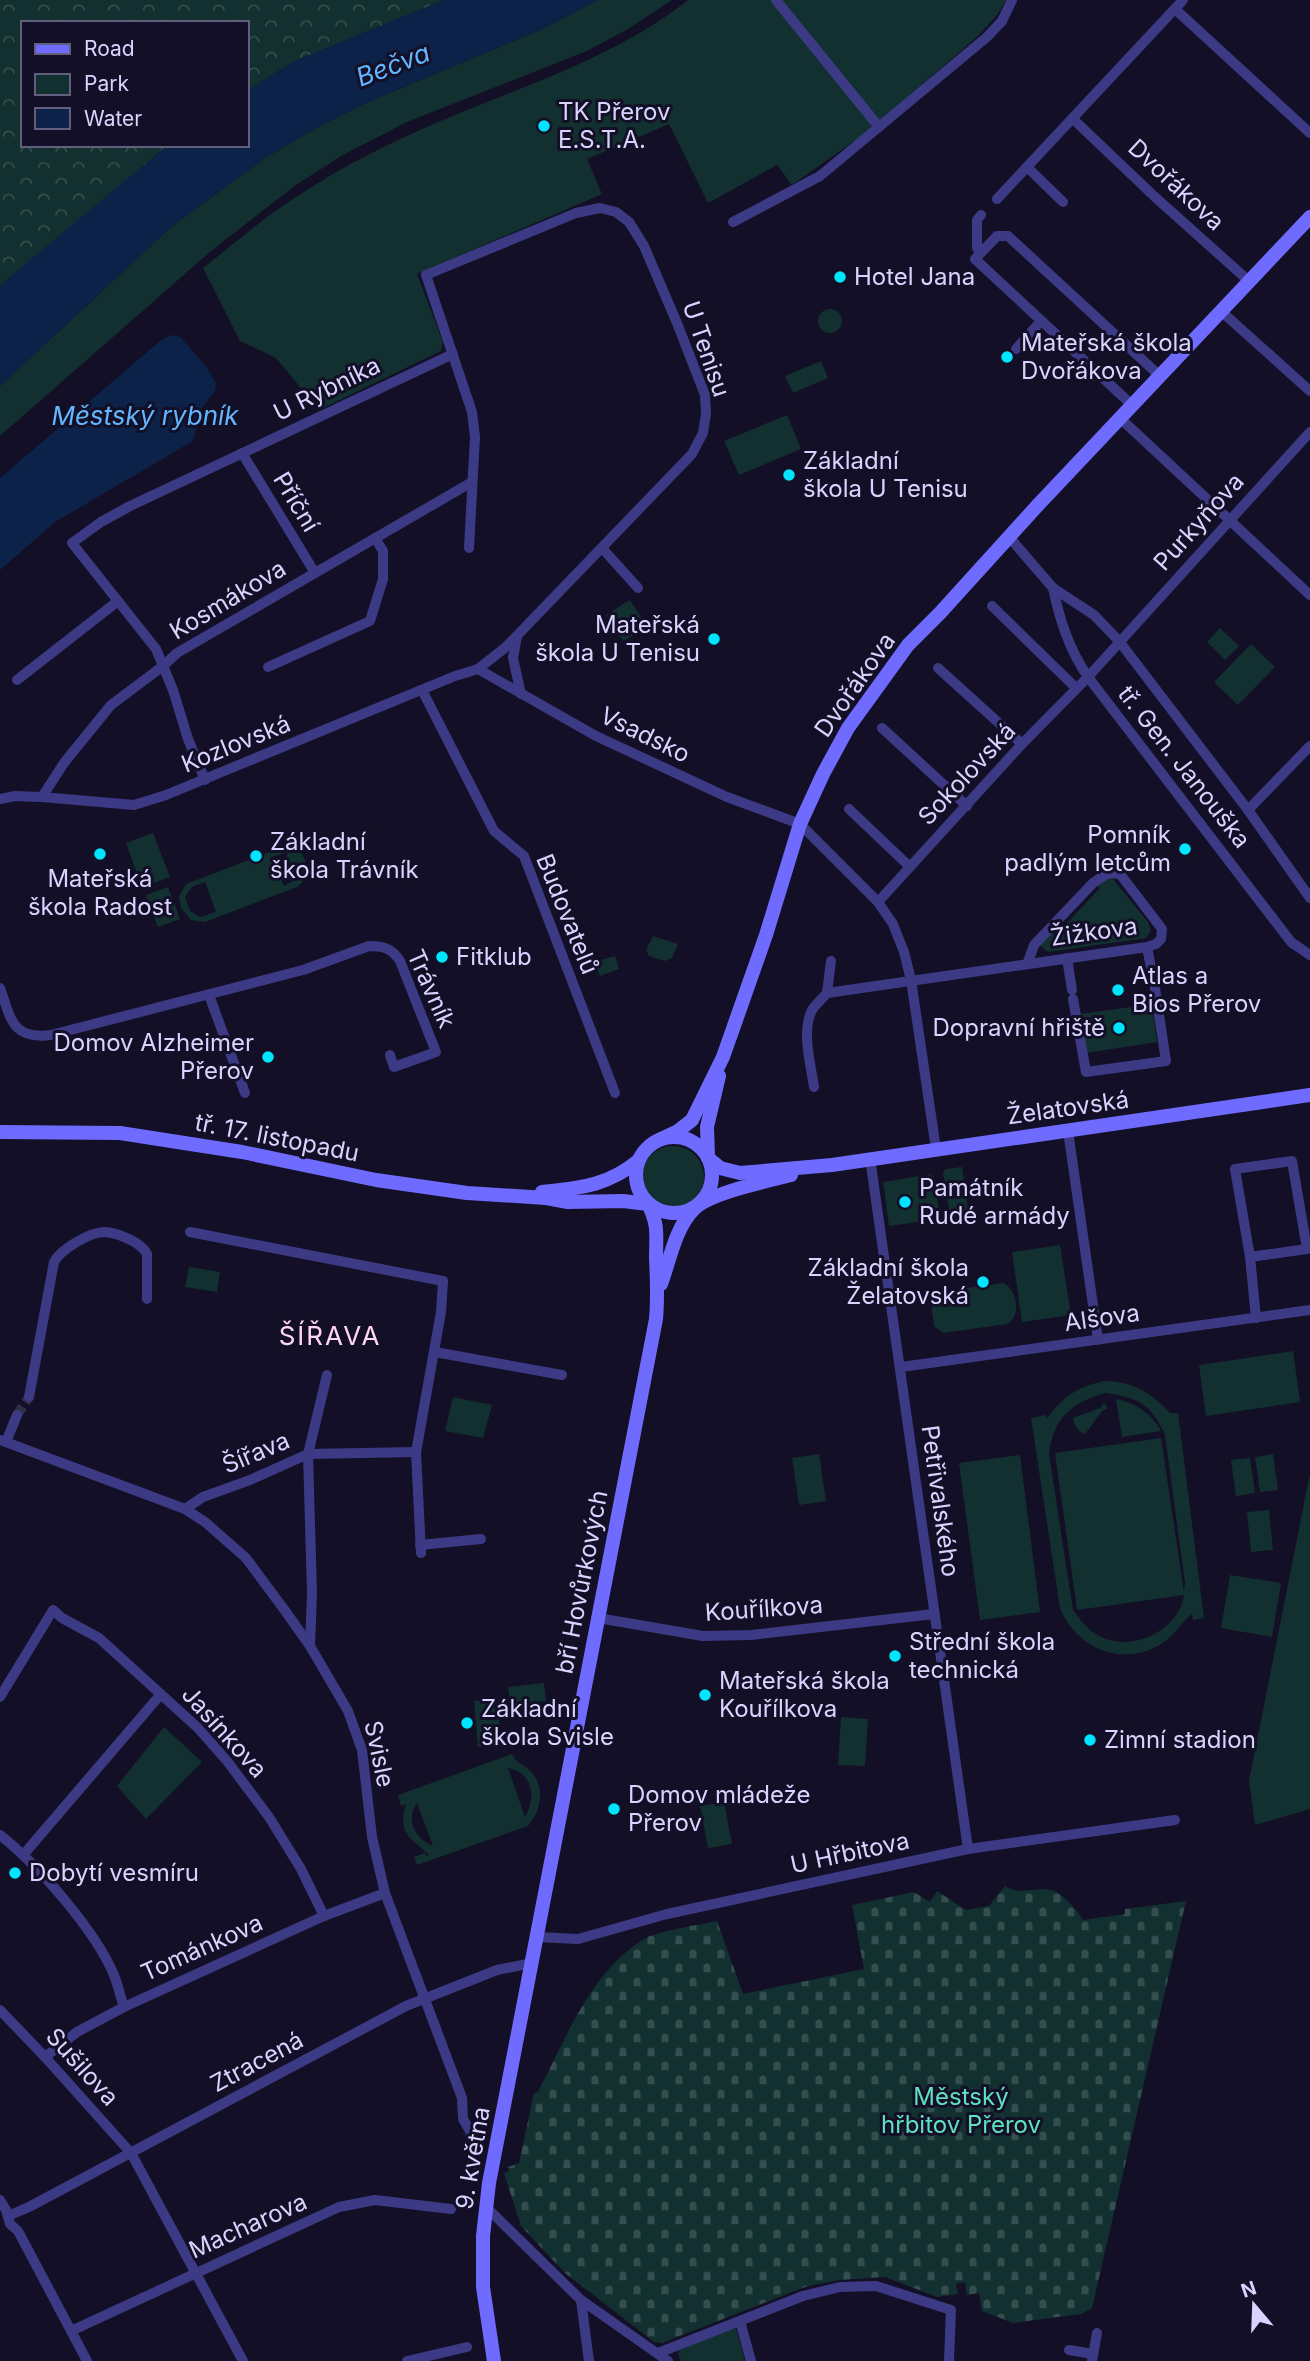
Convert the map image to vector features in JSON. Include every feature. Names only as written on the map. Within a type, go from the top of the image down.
[{"type":"main road","name":"Dvořákova","points":[[708,1158],[707,1127],[723,1057],[766,935],[800,824],[848,728],[908,645],[1310,217]]},
{"type":"main road","name":"Dvořákova","points":[[661,1139],[692,1120],[723,1057]]},
{"type":"main road","name":"Želatovská","points":[[694,1208],[729,1192],[832,1165],[870,1158],[1310,1095]]},
{"type":"main road","name":"tř. 17. listopadu","points":[[0,1134],[33,1132],[133,1135],[242,1153],[376,1180],[467,1193],[568,1202],[623,1200],[648,1204]]},
{"type":"main road","points":[[676,1137],[691,1141],[708,1158],[712,1173],[710,1189],[701,1203],[694,1208],[670,1214],[648,1204],[642,1198],[636,1183],[639,1160],[648,1147],[661,1139],[676,1137]]},
{"type":"main road","name":"Želatovská","points":[[708,1158],[720,1168],[740,1173],[832,1165]]},
{"type":"main road","name":"tř. 17. listopadu","points":[[512,1195],[602,1182],[622,1174],[639,1160]]},
{"type":"main road","name":"bří Hovůrkových","points":[[648,1204],[658,1234],[656,1254],[659,1292]]},
{"type":"main road","name":"bří Hovůrkových","points":[[532,1963],[659,1292],[676,1241],[694,1208]]},
{"type":"main road","name":"9. května","points":[[494,2361],[483,2287],[483,2236],[486,2207],[532,1963]]},
{"type":"street","points":[[776,0],[879,127]]},
{"type":"street","points":[[733,222],[816,179],[987,37],[1002,20],[1012,0]]},
{"type":"street","points":[[997,199],[1183,0]]},
{"type":"street","points":[[1175,9],[1310,133]]},
{"type":"street","name":"Dvořákova","points":[[1073,119],[1250,282]]},
{"type":"street","points":[[1027,167],[1063,202]]},
{"type":"street","name":"U Tenisu","points":[[453,354],[426,275],[576,213],[600,208],[616,212],[629,222],[644,246],[705,396],[703,433],[692,454],[518,635],[478,669]]},
{"type":"street","points":[[981,215],[977,220],[977,248],[981,252]]},
{"type":"street","points":[[1133,406],[975,259],[981,252],[997,236],[1007,236],[1161,377]]},
{"type":"street","points":[[1222,312],[1310,391]]},
{"type":"street","points":[[1016,349],[1041,321]]},
{"type":"street","points":[[453,354],[472,412],[475,437],[468,548]]},
{"type":"street","name":"U Rybníka","points":[[118,601],[72,543],[123,510],[453,354]]},
{"type":"street","points":[[1121,419],[1310,595]]},
{"type":"street","name":"Purkyňova","points":[[1088,677],[1310,432]]},
{"type":"street","name":"Příční","points":[[242,453],[314,573]]},
{"type":"street","name":"Kosmákova","points":[[42,797],[64,763],[111,705],[177,653],[472,482]]},
{"type":"street","points":[[268,667],[370,621],[383,579],[384,557],[375,538]]},
{"type":"street","name":"tř. Gen. Janouška","points":[[1010,538],[1053,588],[1094,615],[1119,641],[1248,810],[1310,898]]},
{"type":"street","points":[[603,548],[638,588]]},
{"type":"street","name":"tř. Gen. Janouška","points":[[1053,588],[1061,625],[1074,657],[1088,677],[1291,942],[1310,955]]},
{"type":"street","points":[[17,680],[118,601],[153,644],[205,780]]},
{"type":"street","points":[[992,606],[1076,688]]},
{"type":"street","points":[[518,635],[513,658],[521,694]]},
{"type":"street","points":[[938,668],[1022,744]]},
{"type":"street","name":"Vsadsko","points":[[478,669],[596,736],[715,792],[800,824]]},
{"type":"street","name":"Kozlovská","points":[[0,799],[15,796],[42,797],[134,805],[205,780],[478,669]]},
{"type":"street","name":"Sokolovská","points":[[878,902],[1022,744],[1088,677]]},
{"type":"street","name":"Budovatelů","points":[[422,690],[494,831],[524,856],[615,1093]]},
{"type":"street","points":[[882,728],[967,806]]},
{"type":"street","points":[[1248,810],[1310,746]]},
{"type":"street","points":[[849,809],[910,867]]},
{"type":"street","points":[[800,824],[878,902],[893,925],[904,951],[911,980],[936,1149]]},
{"type":"street","name":"Žižkova","points":[[827,993],[1147,947],[1161,939],[1161,929],[1120,874],[1108,873],[1093,883],[1034,945],[1028,962]]},
{"type":"street","name":"Trávník","points":[[0,988],[12,1021],[21,1032],[35,1037],[209,995],[303,970],[369,946],[380,946],[396,954],[400,961],[436,1052],[394,1068],[390,1055]]},
{"type":"street","name":"Želatovská","points":[[1067,958],[1086,1072],[1166,1061],[1147,947]]},
{"type":"street","points":[[814,1087],[807,1037],[809,1021],[812,1011],[827,993],[831,961]]},
{"type":"street","points":[[209,995],[245,1093]]},
{"type":"street","points":[[1068,1131],[1098,1340]]},
{"type":"street","name":"Petřivalského","points":[[870,1158],[968,1849]]},
{"type":"street","points":[[1250,1257],[1307,1249],[1292,1161],[1235,1169],[1250,1257],[1256,1318]]},
{"type":"street","points":[[29,1397],[54,1262],[59,1253],[103,1232],[137,1243],[147,1254],[147,1299]]},
{"type":"street","points":[[190,1232],[443,1281],[435,1352],[416,1452],[420,1549],[481,1539]]},
{"type":"street","name":"Alšova","points":[[901,1367],[1310,1310]]},
{"type":"street","points":[[435,1352],[562,1375]]},
{"type":"street","name":"Šířava","points":[[185,1508],[203,1497],[308,1454],[327,1375]]},
{"type":"street","points":[[17,1415],[3,1441],[185,1508],[205,1522],[246,1558],[310,1646]]},
{"type":"street","points":[[310,1646],[312,1610],[308,1454],[416,1452]]},
{"type":"street","name":"Jasínkova","points":[[0,1697],[53,1610],[62,1618],[99,1638],[198,1728],[236,1773],[290,1851],[324,1916]]},
{"type":"street","name":"Kouřílkova","points":[[598,1618],[704,1636],[751,1635],[934,1614]]},
{"type":"street","name":"Svisle","points":[[310,1646],[348,1711],[362,1751],[372,1837],[385,1893],[462,2098],[463,2119],[470,2131],[474,2164]]},
{"type":"street","points":[[24,1854],[161,1694]]},
{"type":"street","name":"U Hřbitova","points":[[537,1937],[565,1940],[584,1938],[667,1914],[968,1849],[1175,1820]]},
{"type":"street","points":[[0,1835],[24,1854],[62,1897],[98,1947],[113,1974],[124,2007]]},
{"type":"street","name":"Tománkova","points":[[45,2057],[77,2032],[124,2007],[324,1916],[385,1893]]},
{"type":"street","name":"Ztracená","points":[[6,2222],[425,1997],[497,1970],[532,1963]]},
{"type":"street","name":"Sušilova","points":[[0,2010],[131,2153],[243,2361]]},
{"type":"street","points":[[0,2200],[6,2222],[18,2231],[87,2361]]},
{"type":"street","name":"Macharova","points":[[71,2331],[339,2207],[375,2200],[451,2209]]},
{"type":"street","points":[[486,2207],[581,2300],[668,2361]]},
{"type":"street","points":[[657,2353],[803,2296],[840,2287],[876,2286],[951,2310],[949,2361]]},
{"type":"street","points":[[581,2300],[589,2361]]},
{"type":"street","points":[[740,2320],[751,2361]]},
{"type":"street","points":[[1069,2350],[1093,2358],[1097,2333]]},
{"type":"street","points":[[407,2361],[467,2347]]},
{"type":"green space","points":[[0,0],[444,0],[293,62],[248,90],[248,21],[21,21],[21,147],[166,147],[0,286]]},
{"type":"green space","points":[[598,0],[672,0],[628,29],[587,51],[407,122],[341,156],[296,185],[211,251],[0,436],[0,386],[171,227],[265,158],[368,102],[540,30]]},
{"type":"green space","points":[[688,0],[1006,0],[998,14],[977,37],[867,132],[792,185],[777,165],[708,203],[669,124],[587,159],[602,194],[417,274],[443,342],[441,351],[319,410],[276,358],[240,341],[203,268],[260,222],[309,188],[364,157],[443,120],[588,60],[656,23]]},
{"type":"green space","points":[[830,309],[839,312],[842,321],[839,330],[830,333],[821,330],[818,321],[821,312]]},
{"type":"green space","points":[[821,361],[828,378],[793,393],[785,376]]},
{"type":"green space","points":[[787,415],[801,449],[739,475],[724,441]]},
{"type":"green space","points":[[630,600],[647,627],[623,641],[606,615]]},
{"type":"green space","points":[[1220,628],[1239,646],[1225,660],[1207,642]]},
{"type":"green space","points":[[1251,644],[1275,667],[1238,705],[1214,682]]},
{"type":"green space","points":[[153,833],[170,877],[142,887],[126,843]]},
{"type":"green space","points":[[298,841],[300,846],[297,847],[307,868],[305,878],[297,887],[205,922],[191,920],[181,908],[179,896],[186,884]],"holes":[[[288,852],[283,867],[285,872],[299,878],[284,886],[272,857]],[[205,882],[216,912],[200,917],[190,911],[185,897],[192,887]]]},
{"type":"green space","points":[[1108,873],[1148,922],[1151,931],[1146,938],[1048,952],[1037,943],[1050,929],[1056,935],[1100,888],[1093,883]]},
{"type":"green space","points":[[168,887],[180,919],[158,927],[146,895]]},
{"type":"green space","points":[[653,936],[678,944],[672,958],[665,961],[649,956],[646,950]]},
{"type":"green space","points":[[615,956],[619,969],[600,976],[596,967],[591,968],[590,963]]},
{"type":"green space","name":"Dopravní hřiště","points":[[1152,1004],[1157,1042],[1086,1053],[1080,1014]]},
{"type":"green space","points":[[667,1146],[679,1146],[695,1155],[702,1165],[702,1189],[695,1199],[679,1208],[667,1208],[656,1203],[647,1194],[642,1183],[642,1171],[647,1160],[656,1151]]},
{"type":"green space","points":[[962,1167],[968,1211],[966,1215],[953,1218],[943,1173],[946,1169]]},
{"type":"green space","points":[[931,1174],[934,1177],[940,1219],[889,1226],[883,1182]]},
{"type":"green space","points":[[1060,1245],[1071,1315],[1022,1322],[1012,1252]]},
{"type":"green space","points":[[189,1267],[220,1272],[217,1292],[185,1287]]},
{"type":"green space","points":[[1003,1283],[1012,1291],[1016,1303],[1015,1315],[1007,1324],[943,1333],[934,1326],[931,1302],[938,1292]]},
{"type":"green space","points":[[1293,1351],[1300,1402],[1206,1416],[1199,1365]]},
{"type":"green space","points":[[1104,1381],[1132,1386],[1156,1399],[1170,1413],[1178,1413],[1204,1618],[1193,1620],[1192,1614],[1161,1644],[1131,1654],[1116,1654],[1089,1643],[1067,1622],[1060,1608],[1031,1418],[1046,1415],[1047,1419],[1071,1394]],"holes":[[[1106,1393],[1127,1397],[1143,1405],[1155,1416],[1165,1435],[1185,1583],[1184,1592],[1161,1438],[1055,1453],[1077,1610],[1184,1595],[1174,1618],[1165,1627],[1155,1634],[1131,1642],[1118,1642],[1101,1637],[1087,1627],[1073,1610],[1049,1454],[1055,1431],[1066,1413],[1083,1401]]]},
{"type":"green space","points":[[453,1397],[492,1405],[483,1438],[445,1431]]},
{"type":"green space","points":[[1116,1399],[1142,1410],[1153,1419],[1161,1431],[1122,1437]]},
{"type":"green space","points":[[1104,1403],[1108,1408],[1102,1411],[1085,1434],[1078,1430],[1073,1418],[1100,1408]]},
{"type":"green space","points":[[819,1454],[826,1501],[799,1505],[792,1458]]},
{"type":"green space","points":[[1273,1454],[1278,1490],[1260,1492],[1255,1457]]},
{"type":"green space","points":[[1020,1455],[1040,1612],[980,1620],[959,1463]]},
{"type":"green space","points":[[1250,1458],[1255,1493],[1236,1496],[1231,1460]]},
{"type":"green space","points":[[1310,1473],[1310,1809],[1255,1825],[1249,1781]]},
{"type":"green space","points":[[1269,1510],[1273,1550],[1251,1552],[1247,1512]]},
{"type":"green space","points":[[1230,1575],[1281,1583],[1272,1637],[1221,1628]]},
{"type":"green space","points":[[544,1683],[546,1701],[511,1706],[508,1687]]},
{"type":"green space","points":[[497,1699],[501,1745],[478,1747],[474,1701]]},
{"type":"green space","points":[[841,1717],[868,1719],[865,1766],[838,1765]]},
{"type":"green space","points":[[164,1727],[202,1762],[146,1819],[117,1786]]},
{"type":"green space","points":[[512,1754],[534,1775],[540,1790],[539,1805],[528,1826],[417,1865],[414,1857],[425,1853],[426,1856],[429,1855],[408,1835],[403,1822],[406,1804],[401,1806],[398,1795]],"holes":[[[508,1768],[516,1770],[530,1786],[531,1801],[525,1817]],[[417,1803],[433,1846],[421,1839],[414,1828],[412,1816]]]},
{"type":"green space","points":[[724,1802],[732,1844],[708,1848],[700,1806]]},
{"type":"green space","name":"Městský hřbitov Přerov","points":[[1005,1886],[1021,1891],[1055,1891],[1069,1902],[1083,1920],[1125,1914],[1125,1909],[1186,1901],[1092,2308],[1081,2314],[1013,2323],[982,2311],[979,2293],[967,2295],[965,2282],[956,2284],[958,2294],[937,2297],[885,2277],[839,2280],[805,2287],[662,2343],[654,2342],[565,2273],[521,2226],[504,2173],[509,2171],[508,2167],[519,2163],[534,2093],[538,2092],[594,1988],[625,1953],[644,1939],[717,1921],[743,1994],[864,1969],[852,1905],[914,1892],[930,1902],[937,1891],[966,1910],[989,1906]]},
{"type":"green space","points":[[735,2325],[745,2361],[681,2361],[678,2354],[680,2348]]},
{"type":"water","name":"Bečva","points":[[444,0],[598,0],[540,30],[368,102],[265,158],[171,227],[0,386],[0,286],[166,147],[248,147],[248,90],[293,62]]},
{"type":"water","name":"Městský rybník","points":[[171,335],[180,337],[206,366],[216,383],[215,391],[201,409],[193,441],[55,522],[0,570],[0,478],[160,341]]},
{"type":"tunnel","points":[[17,1415],[29,1397]]},
{"type":"place","name":"TK Přerov E.S.T.A.","points":[[544,126]]},
{"type":"place","name":"Hotel Jana","points":[[840,277]]},
{"type":"place","name":"Mateřská škola Dvořákova","points":[[1007,357]]},
{"type":"place","name":"Základní škola U Tenisu","points":[[789,475]]},
{"type":"place","name":"Mateřská škola U Tenisu","points":[[714,639]]},
{"type":"place","name":"Pomník padlým letcům","points":[[1185,849]]},
{"type":"place","name":"Mateřská škola Radost","points":[[100,854]]},
{"type":"place","name":"Základní škola Trávník","points":[[256,856]]},
{"type":"place","name":"Fitklub","points":[[442,957]]},
{"type":"place","name":"Atlas a Bios Přerov","points":[[1118,990]]},
{"type":"place","name":"Dopravní hřiště","points":[[1119,1028]]},
{"type":"place","name":"Domov Alzheimer Přerov","points":[[268,1057]]},
{"type":"place","name":"Památník Rudé armády","points":[[905,1202]]},
{"type":"place","name":"Základní škola Želatovská","points":[[983,1282]]},
{"type":"place","name":"Střední škola technická","points":[[895,1656]]},
{"type":"place","name":"Mateřská škola Kouřílkova","points":[[705,1695]]},
{"type":"place","name":"Základní škola Svisle","points":[[467,1723]]},
{"type":"place","name":"Zimní stadion","points":[[1090,1740]]},
{"type":"place","name":"Domov mládeže Přerov","points":[[614,1809]]},
{"type":"place","name":"Dobytí vesmíru","points":[[15,1873]]},
{"type":"district","name":"ŠÍŘAVA","points":[[330,1336]]}]
